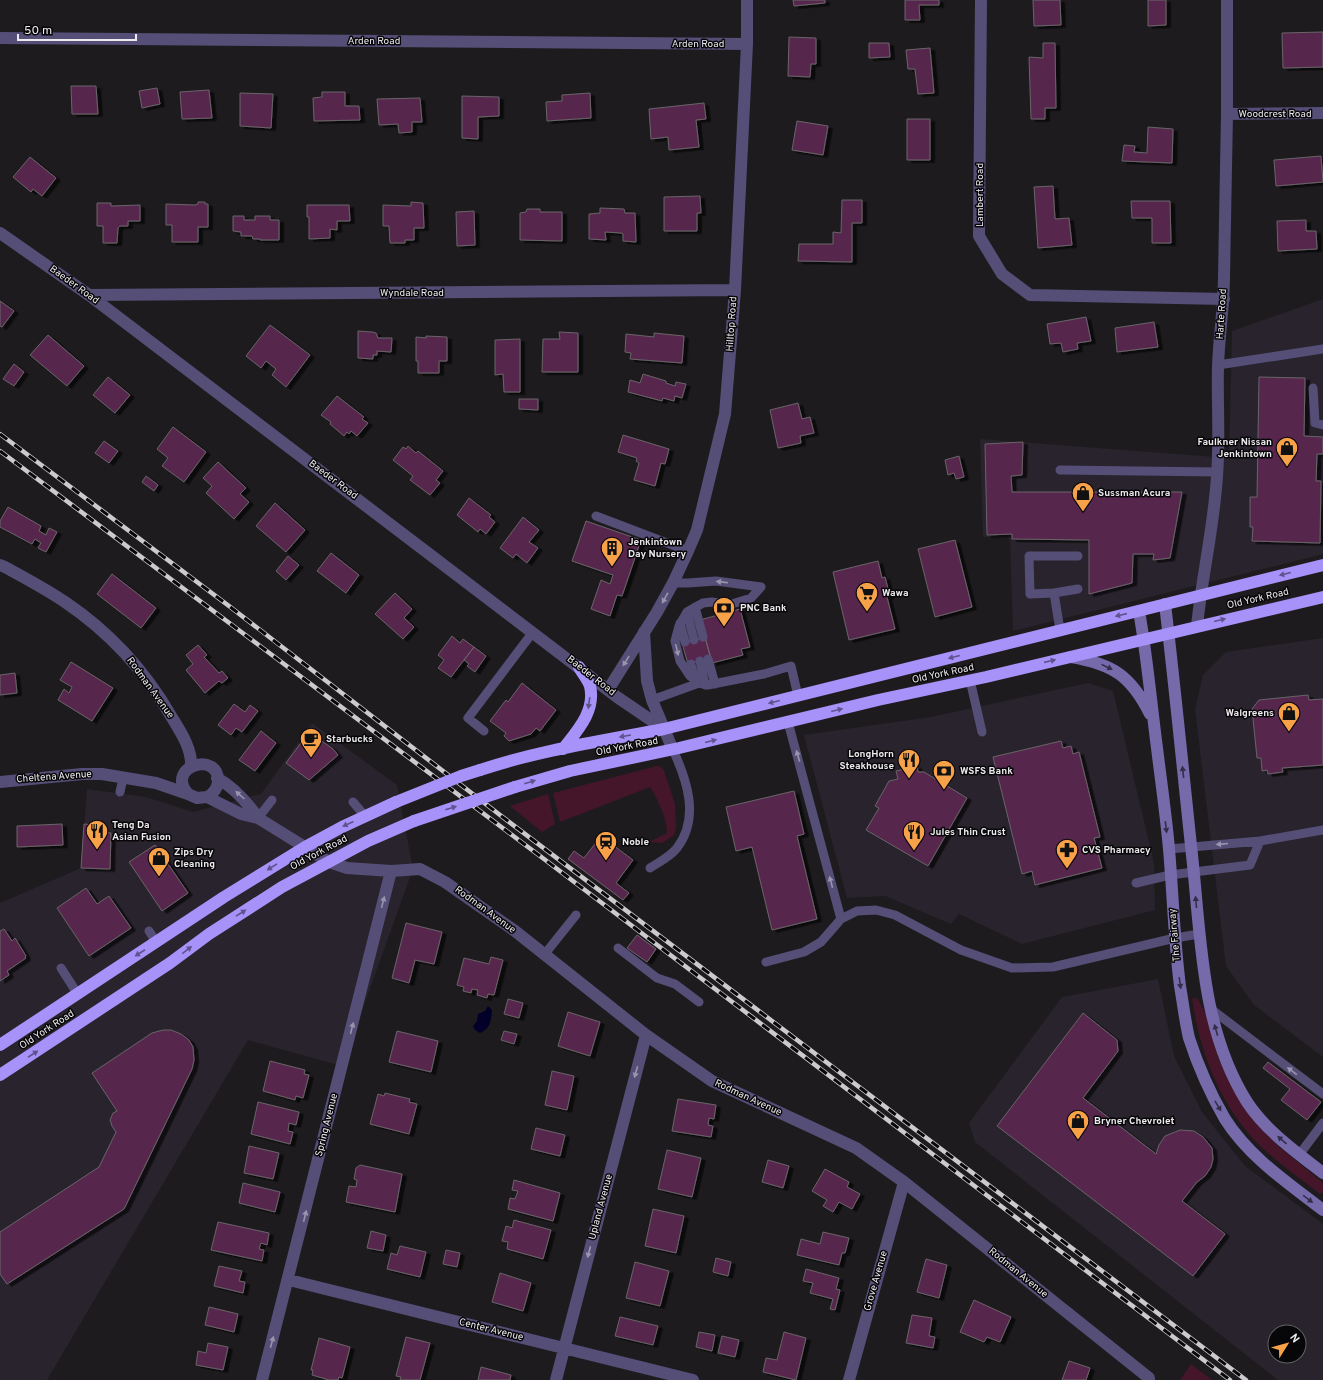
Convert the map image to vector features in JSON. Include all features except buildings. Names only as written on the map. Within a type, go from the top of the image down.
[{"type":"highway","name":"Old York Road","points":[[0,1045],[224,897],[305,847],[342,826],[396,802],[461,776],[502,763],[563,749],[664,730],[1323,565]]},
{"type":"highway","name":"Old York Road","points":[[0,1075],[170,963],[236,916],[282,887],[368,841],[414,821],[564,772],[673,750],[878,700],[1070,657],[1323,597]]},
{"type":"highway","points":[[563,749],[581,726],[591,704],[590,685],[579,667]]},
{"type":"main road","points":[[1165,604],[1194,871],[1199,934],[1211,1009],[1224,1055],[1248,1102],[1259,1118],[1278,1137],[1323,1173]]},
{"type":"main road","name":"The Fairway","points":[[1139,611],[1144,639],[1169,848],[1175,938],[1184,1010],[1189,1036],[1213,1098],[1226,1120],[1242,1142],[1282,1179],[1323,1210]]},
{"type":"main road","points":[[1070,657],[1097,662],[1110,668],[1130,682],[1138,691],[1151,716],[1155,732]]},
{"type":"street","name":"Hilltop Road","points":[[608,690],[657,612],[673,583],[697,530],[725,414],[735,290],[747,44],[747,0]]},
{"type":"street","name":"Lambert Road","points":[[981,0],[979,236],[1002,274],[1030,295],[1224,299]]},
{"type":"street","name":"Harte Road","points":[[1197,626],[1217,472],[1218,365],[1224,299],[1227,0]]},
{"type":"street","name":"Arden Road","points":[[0,38],[747,44]]},
{"type":"street","name":"Woodcrest Road","points":[[1227,114],[1323,113]]},
{"type":"street","name":"Baeder Road","points":[[0,233],[89,295],[608,690],[664,730]]},
{"type":"street","name":"Wyndale Road","points":[[89,295],[735,290]]},
{"type":"street","name":"Rodman Avenue","points":[[0,565],[64,601],[111,639],[138,669],[168,710],[180,730],[190,752],[192,758],[185,783]]},
{"type":"street","points":[[644,632],[647,681],[652,700],[673,750]]},
{"type":"street","name":"Rodman Avenue","points":[[180,730],[208,765]]},
{"type":"street","name":"Cheltena Avenue","points":[[185,783],[199,764],[208,765]]},
{"type":"street","points":[[207,797],[216,789],[217,778],[213,769],[208,765]]},
{"type":"street","name":"Cheltena Avenue","points":[[0,782],[82,774],[102,774],[156,783],[185,783]]},
{"type":"street","name":"Cheltena Avenue","points":[[217,778],[226,783],[246,800],[258,818]]},
{"type":"street","name":"Cheltena Avenue","points":[[156,783],[185,783]]},
{"type":"street","name":"Cheltena Avenue","points":[[185,783],[197,798],[207,797],[241,814],[258,818],[328,862]]},
{"type":"street","name":"Rodman Avenue","points":[[328,862],[347,868],[391,870],[420,869],[445,882],[515,931],[646,1035],[712,1081],[856,1148],[904,1182],[1149,1378],[1149,1380]]},
{"type":"street","name":"Spring Avenue","points":[[262,1380],[289,1280],[391,870]]},
{"type":"street","name":"Upland Avenue","points":[[556,1380],[646,1035]]},
{"type":"street","name":"Grove Avenue","points":[[849,1380],[904,1182]]},
{"type":"street","name":"Center Avenue","points":[[289,1280],[693,1380]]},
{"type":"lane","points":[[1218,365],[1323,349]]},
{"type":"lane","points":[[1313,388],[1316,423],[1323,425]]},
{"type":"lane","points":[[1060,470],[1217,472]]},
{"type":"lane","points":[[596,516],[688,551]]},
{"type":"lane","points":[[1078,556],[1029,556],[1030,594],[1054,593],[1078,589]]},
{"type":"lane","points":[[673,583],[688,584],[716,581],[760,587],[751,598],[729,604],[712,602],[703,603],[691,610],[680,623],[675,641],[676,650],[680,661],[690,676],[704,683]]},
{"type":"lane","points":[[1054,593],[1060,630]]},
{"type":"lane","points":[[680,623],[694,640],[691,610]]},
{"type":"lane","points":[[484,731],[468,718],[533,632]]},
{"type":"lane","points":[[704,683],[700,661],[704,683]]},
{"type":"lane","points":[[652,700],[704,683],[764,674],[791,666],[798,696]]},
{"type":"lane","points":[[970,680],[982,732]]},
{"type":"lane","points":[[788,722],[841,919]]},
{"type":"lane","points":[[650,868],[666,858],[677,848],[689,822],[690,804],[687,789],[681,767],[673,750]]},
{"type":"lane","points":[[120,792],[123,778]]},
{"type":"lane","points":[[258,818],[272,800]]},
{"type":"lane","points":[[353,802],[365,816]]},
{"type":"lane","points":[[1169,848],[1260,841],[1323,830]]},
{"type":"lane","points":[[1136,883],[1194,871],[1250,865],[1260,841]]},
{"type":"lane","points":[[766,962],[804,952],[821,942],[841,919],[857,911],[876,910],[895,916],[961,950],[1012,968],[1053,967],[1175,938],[1199,934]]},
{"type":"lane","points":[[544,955],[576,915]]},
{"type":"lane","points":[[149,931],[156,943]]},
{"type":"lane","points":[[618,948],[657,978],[675,984],[699,1002]]},
{"type":"lane","points":[[61,968],[78,993]]},
{"type":"lane","points":[[1211,1009],[1323,1094]]},
{"type":"lane","points":[[1300,1155],[1323,1122]]},
{"type":"shaded area","points":[[1323,299],[1323,554],[1013,631],[1010,540],[1007,537],[983,537],[980,439],[1229,458],[1232,331]]},
{"type":"shaded area","points":[[1323,638],[1323,1057],[1254,1005],[1226,966],[1195,709],[1203,675],[1226,652]]},
{"type":"shaded area","points":[[1088,683],[1113,691],[1154,863],[1155,910],[1022,944],[959,914],[951,924],[885,896],[847,898],[804,735],[931,717]]},
{"type":"shaded area","points":[[312,723],[397,785],[413,869],[342,1066],[248,1040],[47,1380],[0,1380],[0,903],[81,868],[87,789],[146,797],[193,812],[261,794]]},
{"type":"shaded area","points":[[657,766],[661,767],[664,771],[675,804],[676,828],[674,835],[662,843],[649,842],[667,833],[664,815],[650,787],[560,822],[553,793]]},
{"type":"shaded area","points":[[548,794],[555,824],[542,832],[510,806]]},
{"type":"shaded area","points":[[1158,979],[1174,1056],[1202,1112],[1245,1166],[1323,1224],[1323,1380],[1278,1380],[975,1142],[969,1123],[1062,997]]},
{"type":"shaded area","points":[[1192,998],[1197,998],[1207,1016],[1218,1058],[1235,1092],[1259,1126],[1278,1146],[1323,1183],[1323,1192],[1320,1194],[1269,1154],[1239,1121],[1227,1103],[1208,1063],[1201,1041]]},
{"type":"shaded area","points":[[1191,1364],[1212,1380],[1180,1380]]},
{"type":"water","points":[[488,1006],[492,1010],[491,1021],[486,1029],[480,1033],[475,1030],[473,1026],[477,1021],[478,1014],[485,1011]]},
{"type":"railway","points":[[0,434],[229,606],[500,815],[1246,1380]]},
{"type":"railway","points":[[0,451],[544,859],[1230,1380]]},
{"type":"place","name":"Faulkner Nissan Jenkintown","points":[[1287,468]]},
{"type":"place","name":"Sussman Acura","points":[[1083,512]]},
{"type":"place","name":"Jenkintown Day Nursery","points":[[612,568]]},
{"type":"place","name":"Wawa","points":[[867,612]]},
{"type":"place","name":"PNC Bank","points":[[724,628]]},
{"type":"place","name":"Walgreens","points":[[1289,732]]},
{"type":"place","name":"Starbucks","points":[[311,758]]},
{"type":"place","name":"LongHorn Steakhouse","points":[[909,780]]},
{"type":"place","name":"WSFS Bank","points":[[944,790]]},
{"type":"place","name":"Teng Da Asian Fusion","points":[[97,850]]},
{"type":"place","name":"Jules Thin Crust","points":[[914,852]]},
{"type":"place","name":"Noble","points":[[606,862]]},
{"type":"place","name":"CVS Pharmacy","points":[[1067,870]]},
{"type":"place","name":"Zips Dry Cleaning","points":[[159,878]]},
{"type":"place","name":"Bryner Chevrolet","points":[[1078,1140]]}]
